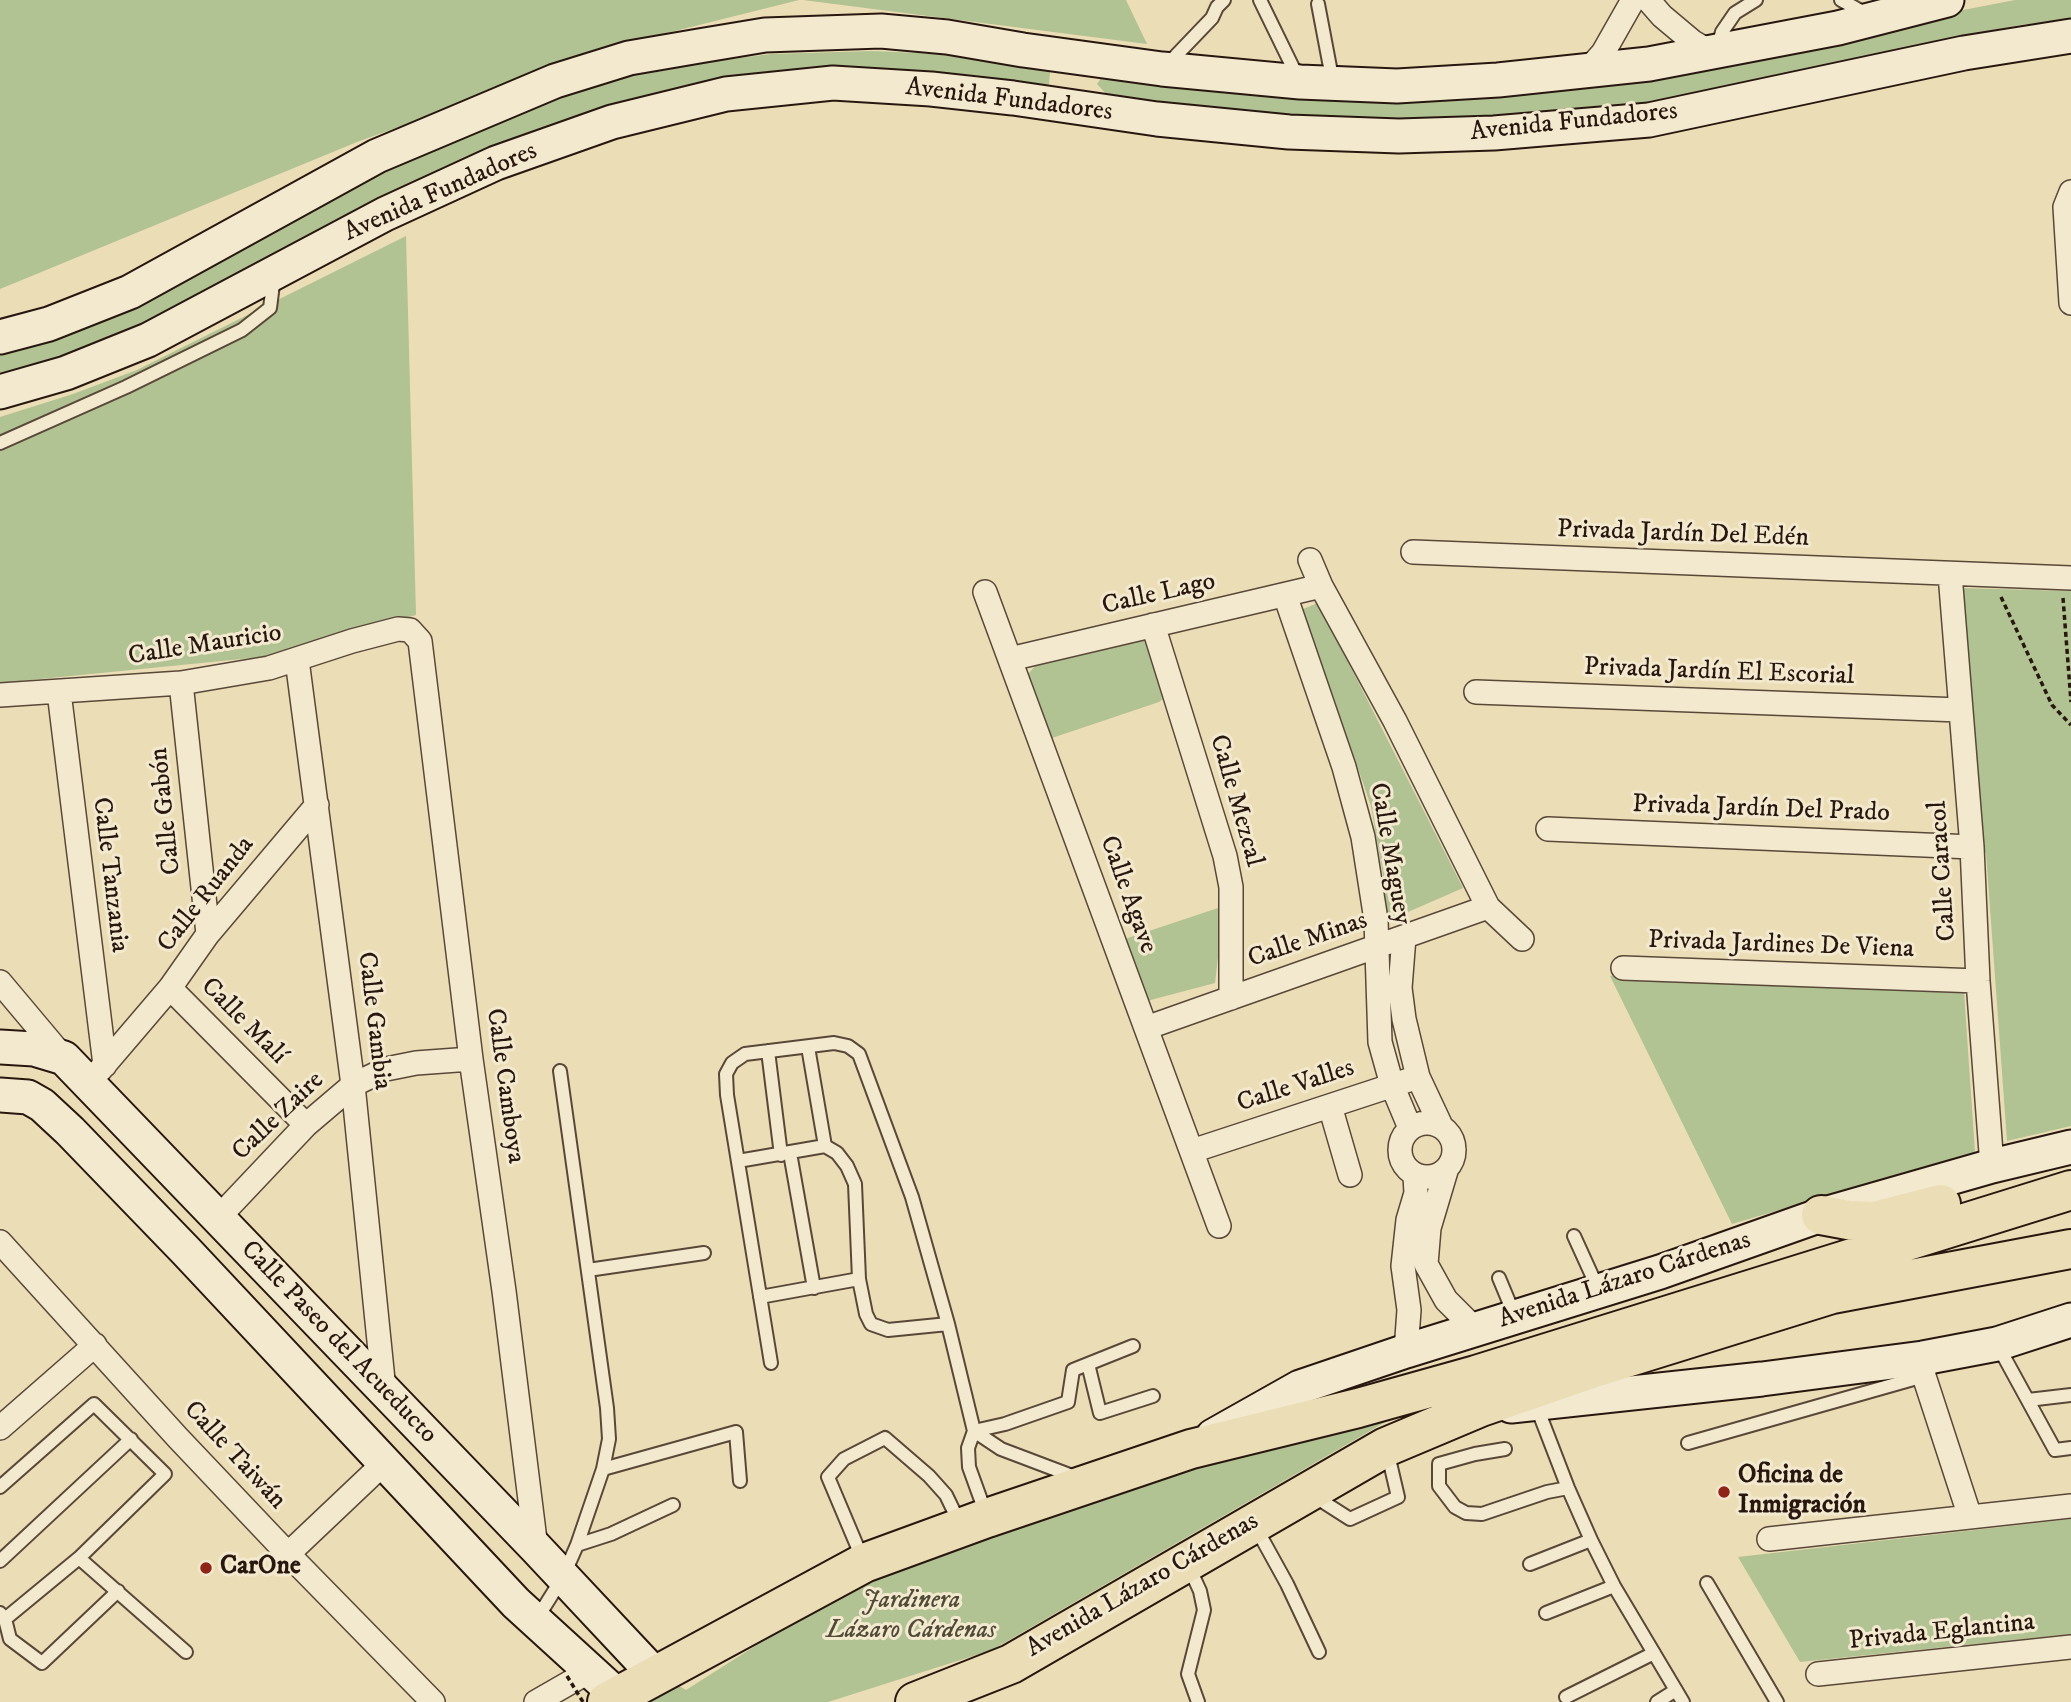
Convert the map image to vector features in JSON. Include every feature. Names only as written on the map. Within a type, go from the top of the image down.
[{"type":"highway","points":[[1821,1215],[1875,1221],[2071,1167]]},
{"type":"highway","name":"Avenida Lázaro Cárdenas","points":[[593,1690],[656,1676],[864,1563],[974,1522],[1191,1449],[1476,1376],[2071,1189]]},
{"type":"highway","points":[[1783,1280],[1868,1269],[2071,1218]]},
{"type":"highway","name":"Avenida Lázaro Cárdenas","points":[[938,1698],[1011,1664],[1386,1447],[1481,1407],[1597,1367],[1832,1294],[2071,1250]]},
{"type":"main road","name":"Avenida Fundadores","points":[[0,337],[49,324],[130,292],[377,156],[555,81],[629,58],[765,35],[881,31],[947,37],[1162,69],[1300,82],[1397,86],[1498,80],[1649,64],[1838,28],[1947,0]]},
{"type":"main road","name":"Avenida Fundadores","points":[[0,392],[66,373],[148,340],[385,214],[496,163],[612,122],[726,94],[833,83],[931,89],[1289,132],[1399,136],[1494,133],[1648,120],[1964,53],[2071,36]]},
{"type":"main road","points":[[1074,108],[1080,56]]},
{"type":"main road","points":[[0,1046],[34,1049],[64,1058]]},
{"type":"main road","name":"Calle Paseo del Acueducto","points":[[64,1058],[97,1075],[218,1218],[656,1676]]},
{"type":"main road","name":"Calle Paseo del Acueducto","points":[[0,1095],[28,1097],[43,1105],[55,1117],[186,1251],[383,1464],[516,1603],[536,1620],[593,1690]]},
{"type":"main road","name":"Avenida Lázaro Cárdenas","points":[[1191,1449],[1300,1387],[1600,1291],[1821,1215],[1992,1166],[2071,1147]]},
{"type":"main road","name":"Avenida Lázaro Cárdenas","points":[[1481,1407],[1536,1405],[1924,1367],[2071,1320]]},
{"type":"street","points":[[1587,71],[1603,53],[1633,0]]},
{"type":"street","points":[[1648,0],[1693,42],[1713,51]]},
{"type":"street","points":[[2071,192],[2065,207],[2071,303]]},
{"type":"street","name":"Privada Jardín Del Edén","points":[[1413,552],[1950,574],[2067,587]]},
{"type":"street","name":"Calle Maguey","points":[[1310,560],[1321,586],[1395,721],[1488,907]]},
{"type":"street","name":"Calle Caracol","points":[[1950,574],[1972,846],[1978,981],[1992,1166]]},
{"type":"street","name":"Calle Lago","points":[[1010,659],[1321,586]]},
{"type":"street","name":"Calle Agave","points":[[985,592],[1219,1226]]},
{"type":"street","name":"Calle Maguey","points":[[1285,595],[1343,767],[1363,837],[1376,920],[1380,1042],[1392,1086],[1410,1128]]},
{"type":"street","name":"Calle Mezcal","points":[[1153,625],[1225,856],[1231,887],[1231,998]]},
{"type":"street","name":"Calle Mauricio","points":[[0,695],[181,683],[268,668],[398,629],[414,633]]},
{"type":"street","name":"Calle Camboya","points":[[414,633],[422,650],[471,1059],[504,1290],[536,1548]]},
{"type":"street","name":"Calle Gambia","points":[[297,660],[354,1085],[384,1390]]},
{"type":"street","name":"Calle Gabón","points":[[181,683],[208,933]]},
{"type":"street","name":"Calle Tanzania","points":[[58,692],[97,1075]]},
{"type":"street","name":"Privada Jardín El Escorial","points":[[1476,692],[1960,710]]},
{"type":"street","name":"Calle Ruanda","points":[[97,1075],[170,988],[208,933],[317,805]]},
{"type":"street","name":"Privada Jardín Del Prado","points":[[1548,829],[1972,846]]},
{"type":"street","points":[[1488,907],[1522,939]]},
{"type":"street","name":"Calle Minas","points":[[1146,1028],[1488,907]]},
{"type":"street","name":"Calle Maguey","points":[[1404,937],[1400,988],[1404,1019],[1418,1077],[1441,1126]]},
{"type":"street","name":"Privada Jardines De Viena","points":[[1623,968],[1978,981]]},
{"type":"street","points":[[0,982],[64,1058]]},
{"type":"street","name":"Calle Malí","points":[[170,988],[306,1125]]},
{"type":"street","name":"Calle Zaire","points":[[218,1218],[306,1125],[354,1085],[386,1069],[416,1063],[471,1059]]},
{"type":"street","name":"Calle Valles","points":[[1192,1151],[1418,1077]]},
{"type":"street","points":[[1330,1106],[1350,1175]]},
{"type":"street","points":[[1446,1171],[1431,1178],[1415,1176],[1404,1167],[1399,1153],[1401,1139],[1410,1128],[1425,1122],[1441,1126],[1452,1139],[1454,1156],[1446,1171],[1429,1228],[1426,1264],[1446,1300],[1476,1330]]},
{"type":"street","points":[[1406,1351],[1409,1310],[1402,1266],[1408,1220],[1416,1193],[1415,1176]]},
{"type":"street","name":"Calle Taiwán","points":[[0,1242],[178,1438],[433,1702]]},
{"type":"street","points":[[1402,1266],[1426,1264]]},
{"type":"street","points":[[2,1424],[95,1345]]},
{"type":"street","points":[[1924,1367],[1970,1517]]},
{"type":"street","points":[[288,1554],[383,1464]]},
{"type":"street","points":[[1769,1539],[2071,1506]]},
{"type":"street","name":"Privada Eglantina","points":[[1818,1674],[2071,1647]]},
{"type":"street","points":[[536,1702],[593,1690]]},
{"type":"lane","points":[[1162,69],[1212,18],[1224,0]]},
{"type":"lane","points":[[1260,0],[1300,82]]},
{"type":"lane","points":[[1713,51],[1735,13],[1756,0]]},
{"type":"lane","points":[[1841,0],[1874,19]]},
{"type":"lane","points":[[1318,4],[1333,83]]},
{"type":"lane","points":[[0,443],[127,387],[242,330],[270,308],[275,272]]},
{"type":"lane","points":[[771,1363],[727,1095],[726,1074],[732,1063],[745,1054],[834,1043],[848,1046],[859,1054],[912,1197],[948,1324],[974,1431],[968,1448],[974,1522]]},
{"type":"lane","points":[[808,1047],[825,1146]]},
{"type":"lane","points":[[768,1051],[814,1288]]},
{"type":"lane","points":[[536,1620],[563,1577],[577,1545],[603,1469],[609,1439],[607,1408],[560,1071]]},
{"type":"lane","points":[[738,1161],[825,1146],[837,1153],[848,1166],[855,1184],[859,1279],[866,1314],[871,1324],[888,1330],[948,1324]]},
{"type":"lane","points":[[1574,1236],[1600,1291]]},
{"type":"lane","points":[[588,1270],[704,1253]]},
{"type":"lane","points":[[1499,1278],[1516,1318]]},
{"type":"lane","points":[[760,1297],[859,1279]]},
{"type":"lane","points":[[1997,1344],[2055,1450],[2071,1448]]},
{"type":"lane","points":[[974,1431],[1005,1424],[1068,1402],[1073,1370],[1133,1346]]},
{"type":"lane","points":[[1088,1364],[1100,1413],[1153,1396]]},
{"type":"lane","points":[[1688,1443],[1924,1367]]},
{"type":"lane","points":[[2028,1400],[2071,1395]]},
{"type":"lane","points":[[0,1488],[94,1404],[165,1474],[79,1558],[3,1616],[10,1639],[42,1663],[118,1591]]},
{"type":"lane","points":[[1536,1405],[1591,1540],[1614,1586],[1680,1696],[1657,1702]]},
{"type":"lane","points":[[974,1431],[1001,1449],[1090,1483]]},
{"type":"lane","points":[[603,1469],[736,1432],[740,1481]]},
{"type":"lane","points":[[864,1563],[828,1477],[844,1459],[885,1437],[929,1476],[974,1522]]},
{"type":"lane","points":[[0,1561],[131,1439]]},
{"type":"lane","points":[[1505,1449],[1475,1454],[1439,1465],[1439,1486],[1455,1507],[1466,1513],[1482,1514],[1547,1492],[1568,1488]]},
{"type":"lane","points":[[577,1545],[611,1534],[673,1505]]},
{"type":"lane","points":[[1253,1523],[1287,1584],[1319,1651]]},
{"type":"lane","points":[[1530,1564],[1591,1540]]},
{"type":"lane","points":[[79,1558],[186,1652]]},
{"type":"lane","points":[[1186,1561],[1200,1591],[1204,1610],[1188,1674],[1198,1702]]},
{"type":"lane","points":[[1707,1583],[1777,1702]]},
{"type":"lane","points":[[1546,1613],[1614,1586]]},
{"type":"lane","points":[[1566,1697],[1654,1653]]},
{"type":"path","points":[[2067,587],[2071,702]]},
{"type":"path","points":[[1997,589],[2052,705],[2071,725]]},
{"type":"green space","points":[[0,0],[799,0],[643,39],[357,142],[0,289]]},
{"type":"green space","points":[[803,0],[1126,0],[1147,44]]},
{"type":"green space","points":[[2015,0],[2071,0],[2071,19],[2020,25],[1699,95],[1566,113],[1386,119],[1224,111],[1107,95],[1097,84],[1103,75],[1393,92],[1911,20]]},
{"type":"green space","points":[[872,51],[964,55],[1044,65],[1050,72],[1049,84],[1039,90],[667,95],[73,354],[0,373],[0,347],[431,151],[552,100],[657,68],[771,54]]},
{"type":"green space","points":[[406,236],[416,615],[272,656],[0,683],[0,417],[137,370]]},
{"type":"green space","points":[[1961,588],[2071,591],[2071,1126],[2007,1141],[1986,853],[1975,853]]},
{"type":"green space","points":[[1318,603],[1463,888],[1385,922],[1384,881],[1371,806],[1303,609]]},
{"type":"green space","points":[[1140,638],[1148,643],[1167,696],[1159,702],[1049,739],[1028,674],[1036,665]]},
{"type":"green space","points":[[1224,906],[1215,983],[1143,1002],[1116,942]]},
{"type":"green space","points":[[1610,976],[1964,992],[1975,1152],[1732,1224]]},
{"type":"green space","name":"Jardinera Lázaro Cárdenas","points":[[1399,1404],[1401,1413],[992,1650],[828,1702],[633,1702],[672,1682],[686,1690],[873,1571]]},
{"type":"green space","points":[[2071,1519],[2071,1634],[1800,1662],[1738,1557]]},
{"type":"place","name":"Oficina de Inmigración","points":[[1724,1492]]},
{"type":"place","name":"CarOne","points":[[206,1568]]}]
